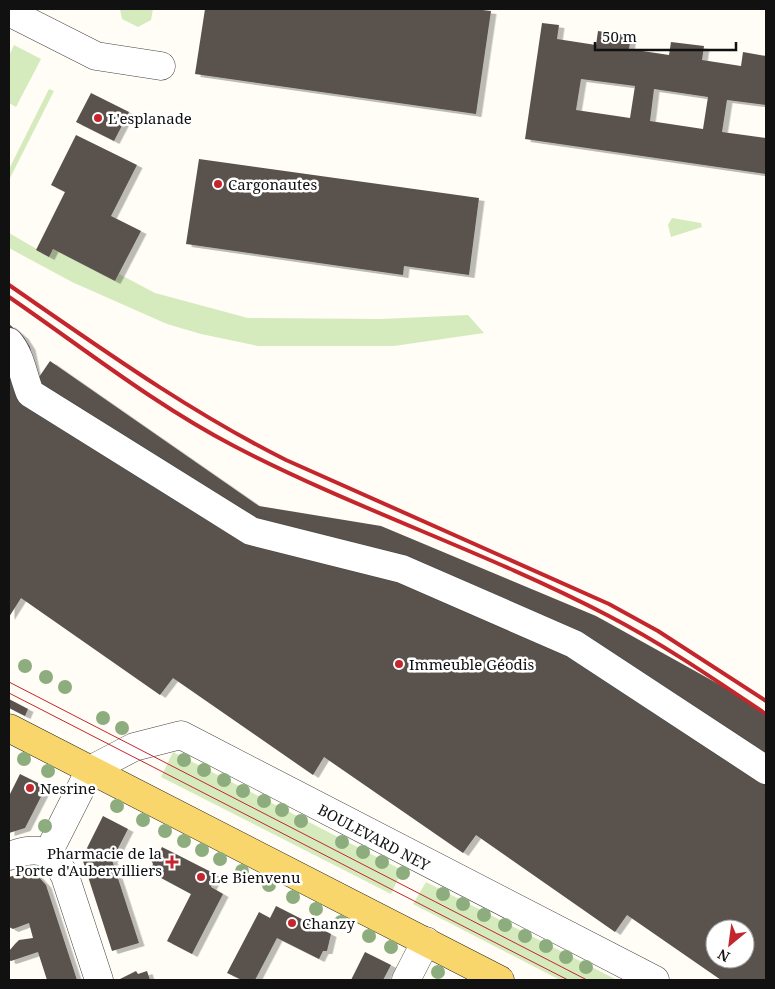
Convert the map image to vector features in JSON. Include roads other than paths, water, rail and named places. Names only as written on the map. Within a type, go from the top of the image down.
[{"type":"main road","points":[[9,728],[500,980]]},
{"type":"street","points":[[9,12],[96,56],[161,66]]},
{"type":"street","points":[[9,342],[18,352],[22,374],[20,396]]},
{"type":"street","points":[[9,349],[18,365],[16,389],[20,396],[251,531],[402,569],[574,644],[766,770]]},
{"type":"street","name":"BOULEVARD NEY","points":[[90,770],[134,747],[180,736],[655,980]]},
{"type":"street","points":[[48,853],[90,770]]},
{"type":"street","points":[[9,856],[34,850],[48,853],[58,862],[65,876],[99,980]]},
{"type":"street","points":[[406,980],[426,941]]},
{"type":"tram line","points":[[9,682],[587,980]]},
{"type":"tram line","points":[[9,693],[568,980]]},
{"type":"railway","points":[[9,285],[144,377],[250,441],[286,460],[609,604],[658,631],[766,701]]},
{"type":"railway","points":[[9,297],[147,394],[234,446],[326,490],[515,571],[607,615],[668,650],[766,714]]},
{"type":"place","name":"L'esplanade","points":[[98,118]]},
{"type":"place","name":"Cargonautes","points":[[218,184]]},
{"type":"place","name":"Immeuble Géodis","points":[[399,664]]},
{"type":"place","name":"Nesrine","points":[[30,788]]},
{"type":"place","name":"Pharmacie de la Porte d'Aubervilliers","points":[[172,862]]},
{"type":"place","name":"Le Bienvenu","points":[[201,877]]},
{"type":"place","name":"Chanzy","points":[[292,923]]}]
